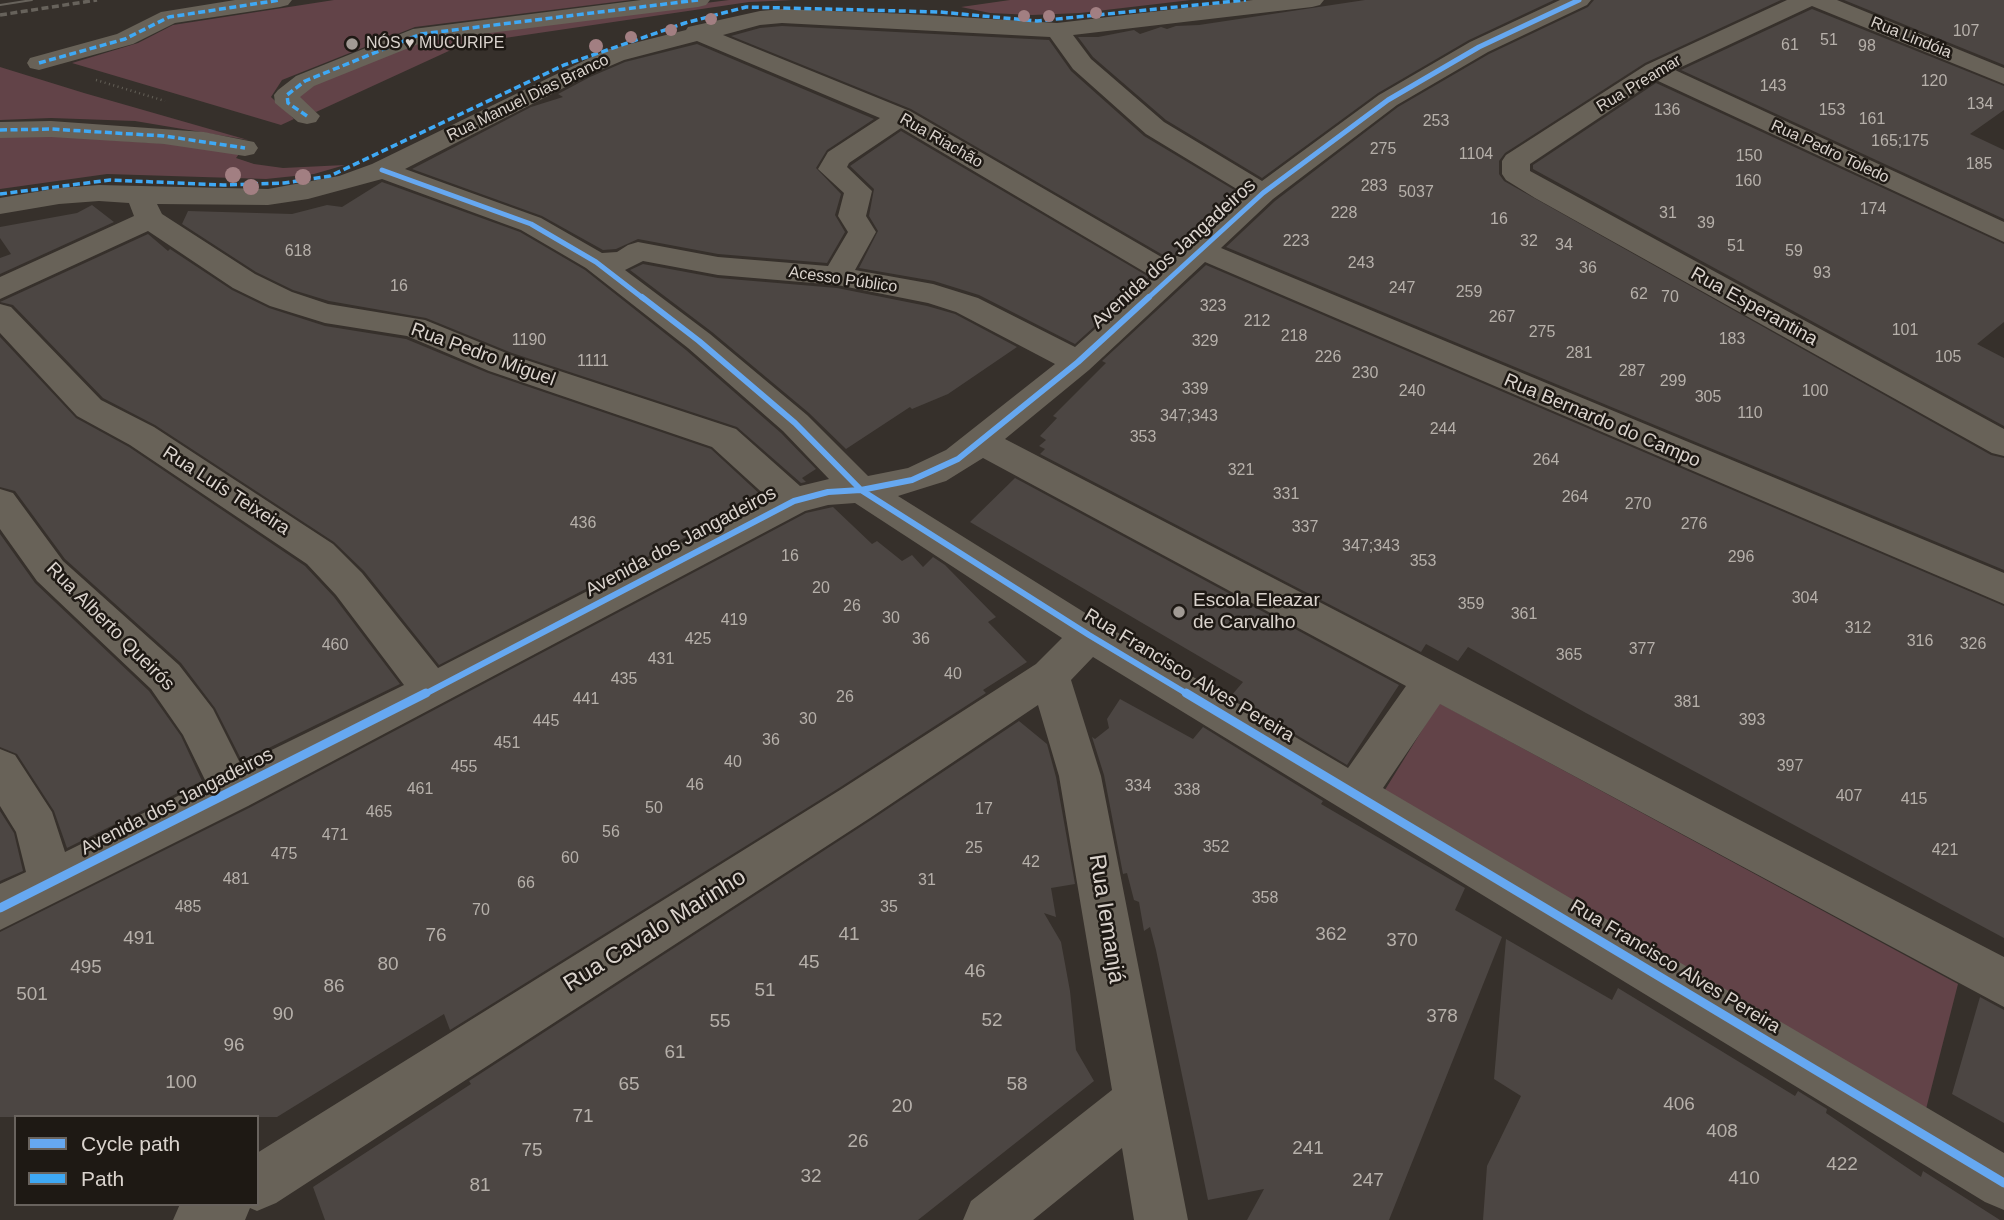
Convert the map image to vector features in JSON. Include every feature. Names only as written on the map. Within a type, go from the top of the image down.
[{"type":"street","points":[[40,63],[125,39],[169,17],[280,0]]},
{"type":"street","points":[[306,116],[288,103],[287,95],[305,81],[421,34],[698,0]]},
{"type":"street","points":[[0,194],[110,180],[223,185],[284,184],[330,176],[564,65],[673,26],[747,7],[940,12],[1037,21],[1246,0]]},
{"type":"street","name":"Rua Manuel Dias Branco","points":[[0,206],[59,196],[99,193],[144,206],[222,198],[268,197],[308,191],[382,170],[615,55],[760,18],[782,16],[908,21],[1057,30],[1312,0]]},
{"type":"street","name":"Avenida dos Jangadeiros","points":[[0,908],[432,690],[794,500],[828,492],[861,490],[934,472],[958,459],[1078,362],[1263,194],[1388,100],[1479,47],[1579,0]]},
{"type":"street","name":"Rua Preamar","points":[[1516,161],[1655,70],[1806,0]]},
{"type":"street","name":"Rua Lindóia","points":[[1817,0],[2004,77]]},
{"type":"street","points":[[1057,30],[1083,64],[1156,128],[1263,194]]},
{"type":"street","name":"Rua Riachão","points":[[696,33],[899,117],[1172,276]]},
{"type":"street","name":"Rua Pedro Toledo","points":[[1655,70],[2004,233]]},
{"type":"street","points":[[837,276],[862,232],[852,216],[858,191],[832,169],[838,158],[899,117]]},
{"type":"street","points":[[0,130],[51,129],[164,136],[245,148]]},
{"type":"street","name":"Rua Esperantina","points":[[1516,161],[1516,174],[1530,184],[2004,444]]},
{"type":"street","name":"Rua Francisco Alves Pereira","points":[[382,170],[531,224],[596,262],[699,341],[774,405],[861,490],[1089,635],[2004,1183]]},
{"type":"street","points":[[0,289],[144,206]]},
{"type":"street","name":"Rua Pedro Miguel","points":[[144,206],[244,281],[281,299],[325,313],[414,327],[500,363],[724,438],[794,500]]},
{"type":"street","name":"Rua Bernardo do Campo","points":[[1201,250],[2004,589]]},
{"type":"street","name":"Acesso Público","points":[[596,262],[624,261],[638,251],[718,266],[837,276],[933,294],[967,305],[1078,362]]},
{"type":"street","name":"Rua Luís Teixeira","points":[[0,314],[89,408],[142,436],[320,554],[349,584],[432,690]]},
{"type":"street","points":[[980,441],[2004,983]]},
{"type":"street","name":"Rua Alberto Queirós","points":[[0,502],[50,571],[165,677],[198,722],[233,792]]},
{"type":"street","points":[[1050,676],[1089,635]]},
{"type":"street","name":"Rua Iemanjá","points":[[1050,676],[1080,776],[1161,1220]]},
{"type":"street","name":"Rua Cavalo Marinho","points":[[259,1183],[855,804],[1050,676]]},
{"type":"street","points":[[1355,793],[1433,681]]},
{"type":"street","points":[[0,768],[36,826],[51,882]]},
{"type":"street","points":[[990,1220],[1138,1102]]},
{"type":"street","points":[[200,1220],[222,1206]]},
{"type":"path","points":[[40,63],[167,102]]},
{"type":"shaded area","points":[[334,0],[631,0],[415,27],[282,80],[271,97],[294,119],[281,125],[72,63],[138,43],[173,25]]},
{"type":"shaded area","points":[[729,0],[794,0],[749,2],[464,44],[316,112],[297,101],[300,94],[316,82],[422,39]]},
{"type":"shaded area","points":[[1010,0],[1191,0],[1080,13],[1032,15],[990,13],[961,7]]},
{"type":"shaded area","points":[[0,67],[248,140],[135,121],[51,118],[0,120]]},
{"type":"shaded area","points":[[49,136],[188,145],[239,154],[236,158],[254,164],[283,168],[345,165],[314,174],[266,179],[107,174],[0,189],[0,137]]},
{"type":"shaded area","points":[[1439,703],[1958,984],[1926,1109],[1383,793]]},
{"type":"building","points":[[1365,0],[1554,0],[1469,40],[1378,93],[1262,178],[1166,120],[1093,57],[1078,37],[1098,37],[1134,30],[1140,34],[1161,27],[1167,29],[1199,25]]},
{"type":"building","points":[[1594,0],[1781,0],[1645,63],[1505,153],[1499,161],[1499,174],[1504,181],[1991,455],[2004,458],[2004,570],[1226,247],[1275,201],[1398,107],[1489,54],[1588,7]]},
{"type":"building","points":[[1844,0],[2004,0],[2004,65]]},
{"type":"building","points":[[1812,9],[2004,86],[2004,110],[1970,134],[2004,150],[2004,219],[1681,70]]},
{"type":"building","points":[[782,26],[1049,40],[1071,71],[1144,136],[1241,194],[1170,259],[911,109],[731,36],[760,28]]},
{"type":"building","points":[[697,44],[874,119],[827,150],[816,168],[841,194],[835,215],[845,232],[827,263],[718,254],[638,239],[616,249],[603,250],[542,216],[412,169],[531,107],[563,97],[558,94],[590,77],[625,62]]},
{"type":"building","points":[[1656,83],[2004,244],[2004,322],[1977,344],[2004,358],[2004,426],[1533,169],[1533,165]]},
{"type":"building","points":[[901,131],[1149,277],[1075,344],[979,295],[934,281],[859,268],[878,231],[869,216],[874,189],[850,166]]},
{"type":"building","points":[[382,182],[520,232],[585,270],[686,350],[781,433],[816,469],[802,478],[806,482],[801,483],[737,427],[512,353],[426,318],[329,301],[293,290],[256,272],[182,224],[188,211],[292,214],[327,205],[342,207]]},
{"type":"building","points":[[92,205],[114,222],[0,274],[0,258],[11,254],[0,238],[0,227],[77,213]]},
{"type":"building","points":[[148,234],[168,251],[170,249],[232,290],[269,308],[325,326],[406,339],[488,373],[711,449],[763,497],[439,665],[364,571],[334,542],[155,425],[103,398],[13,305],[0,302]]},
{"type":"building","points":[[643,264],[718,278],[837,288],[927,306],[955,314],[1017,347],[948,394],[912,409],[910,407],[846,449],[809,413],[712,332],[630,270]]},
{"type":"building","points":[[1206,265],[2004,606],[2004,938],[1468,647],[1458,661],[1426,644],[1421,652],[1040,454],[1045,449],[1039,446],[1046,440],[1040,436],[1057,418],[1053,416],[1106,363],[1102,361]]},
{"type":"building","points":[[0,337],[76,418],[129,447],[305,566],[334,597],[400,684],[242,761],[215,708],[181,663],[65,559],[15,491],[0,487]]},
{"type":"building","name":"Escola Eleazar de Carvalho","points":[[1015,478],[1399,685],[1347,765],[1231,696],[1243,682],[970,522]]},
{"type":"building","points":[[833,507],[872,544],[877,541],[902,561],[912,555],[923,567],[933,557],[945,565],[996,617],[988,622],[1027,662],[983,690],[986,693],[839,788],[450,1030],[444,1014],[277,1117],[0,1117],[0,932],[249,808],[806,513]]},
{"type":"building","points":[[0,534],[35,583],[149,691],[181,736],[202,781],[67,848],[54,811],[17,754],[0,747]]},
{"type":"building","points":[[1120,699],[1193,739],[1203,727],[1323,801],[1321,804],[1465,888],[1455,910],[1502,937],[1389,1220],[1247,1220],[1264,1189],[1208,1200],[1156,950],[1150,927],[1144,931],[1139,902],[1134,900],[1127,873],[1123,874],[1104,775],[1092,737],[1095,739],[1109,728],[1107,719]]},
{"type":"building","points":[[1019,721],[1047,744],[1056,777],[1075,884],[1051,888],[1056,917],[1044,913],[1061,942],[1070,991],[1076,1050],[1094,1081],[918,1220],[325,1220],[313,1187],[471,1084],[469,1081]]},
{"type":"building","points":[[0,811],[14,833],[23,871],[0,881]]},
{"type":"building","points":[[1506,939],[1612,1000],[1618,988],[1795,1096],[1798,1091],[1921,1177],[1923,1171],[2000,1220],[1483,1220],[1487,1166],[1521,1096],[1494,1079]]},
{"type":"building","points":[[1980,997],[2004,1010],[2004,1123],[1952,1094]]},
{"type":"tram line","points":[[0,5],[32,0]]},
{"type":"railway","points":[[0,15],[97,0]]},
{"type":"marked path","points":[[39,63],[125,39],[169,17],[280,0]]},
{"type":"marked path","points":[[307,116],[288,103],[287,95],[305,81],[421,34],[698,0]]},
{"type":"marked path","points":[[0,194],[110,180],[223,185],[284,183],[330,176],[564,65],[685,23],[746,7],[940,12],[1037,21],[1246,0]]},
{"type":"marked path","points":[[0,130],[51,129],[164,136],[245,148]]},
{"type":"cycle path","points":[[0,908],[432,690],[794,501],[828,492],[861,490],[912,480],[958,459],[1078,362],[1263,193],[1388,100],[1479,47],[1579,0]]},
{"type":"cycle path","points":[[382,170],[531,224],[596,262],[699,341],[795,423],[861,490],[1089,635],[2004,1183]]},
{"type":"place","name":"NÓS ♥ MUCURIPE","points":[[352,44]]},
{"type":"place","name":"Escola Eleazar de Carvalho","points":[[1179,612]]}]
